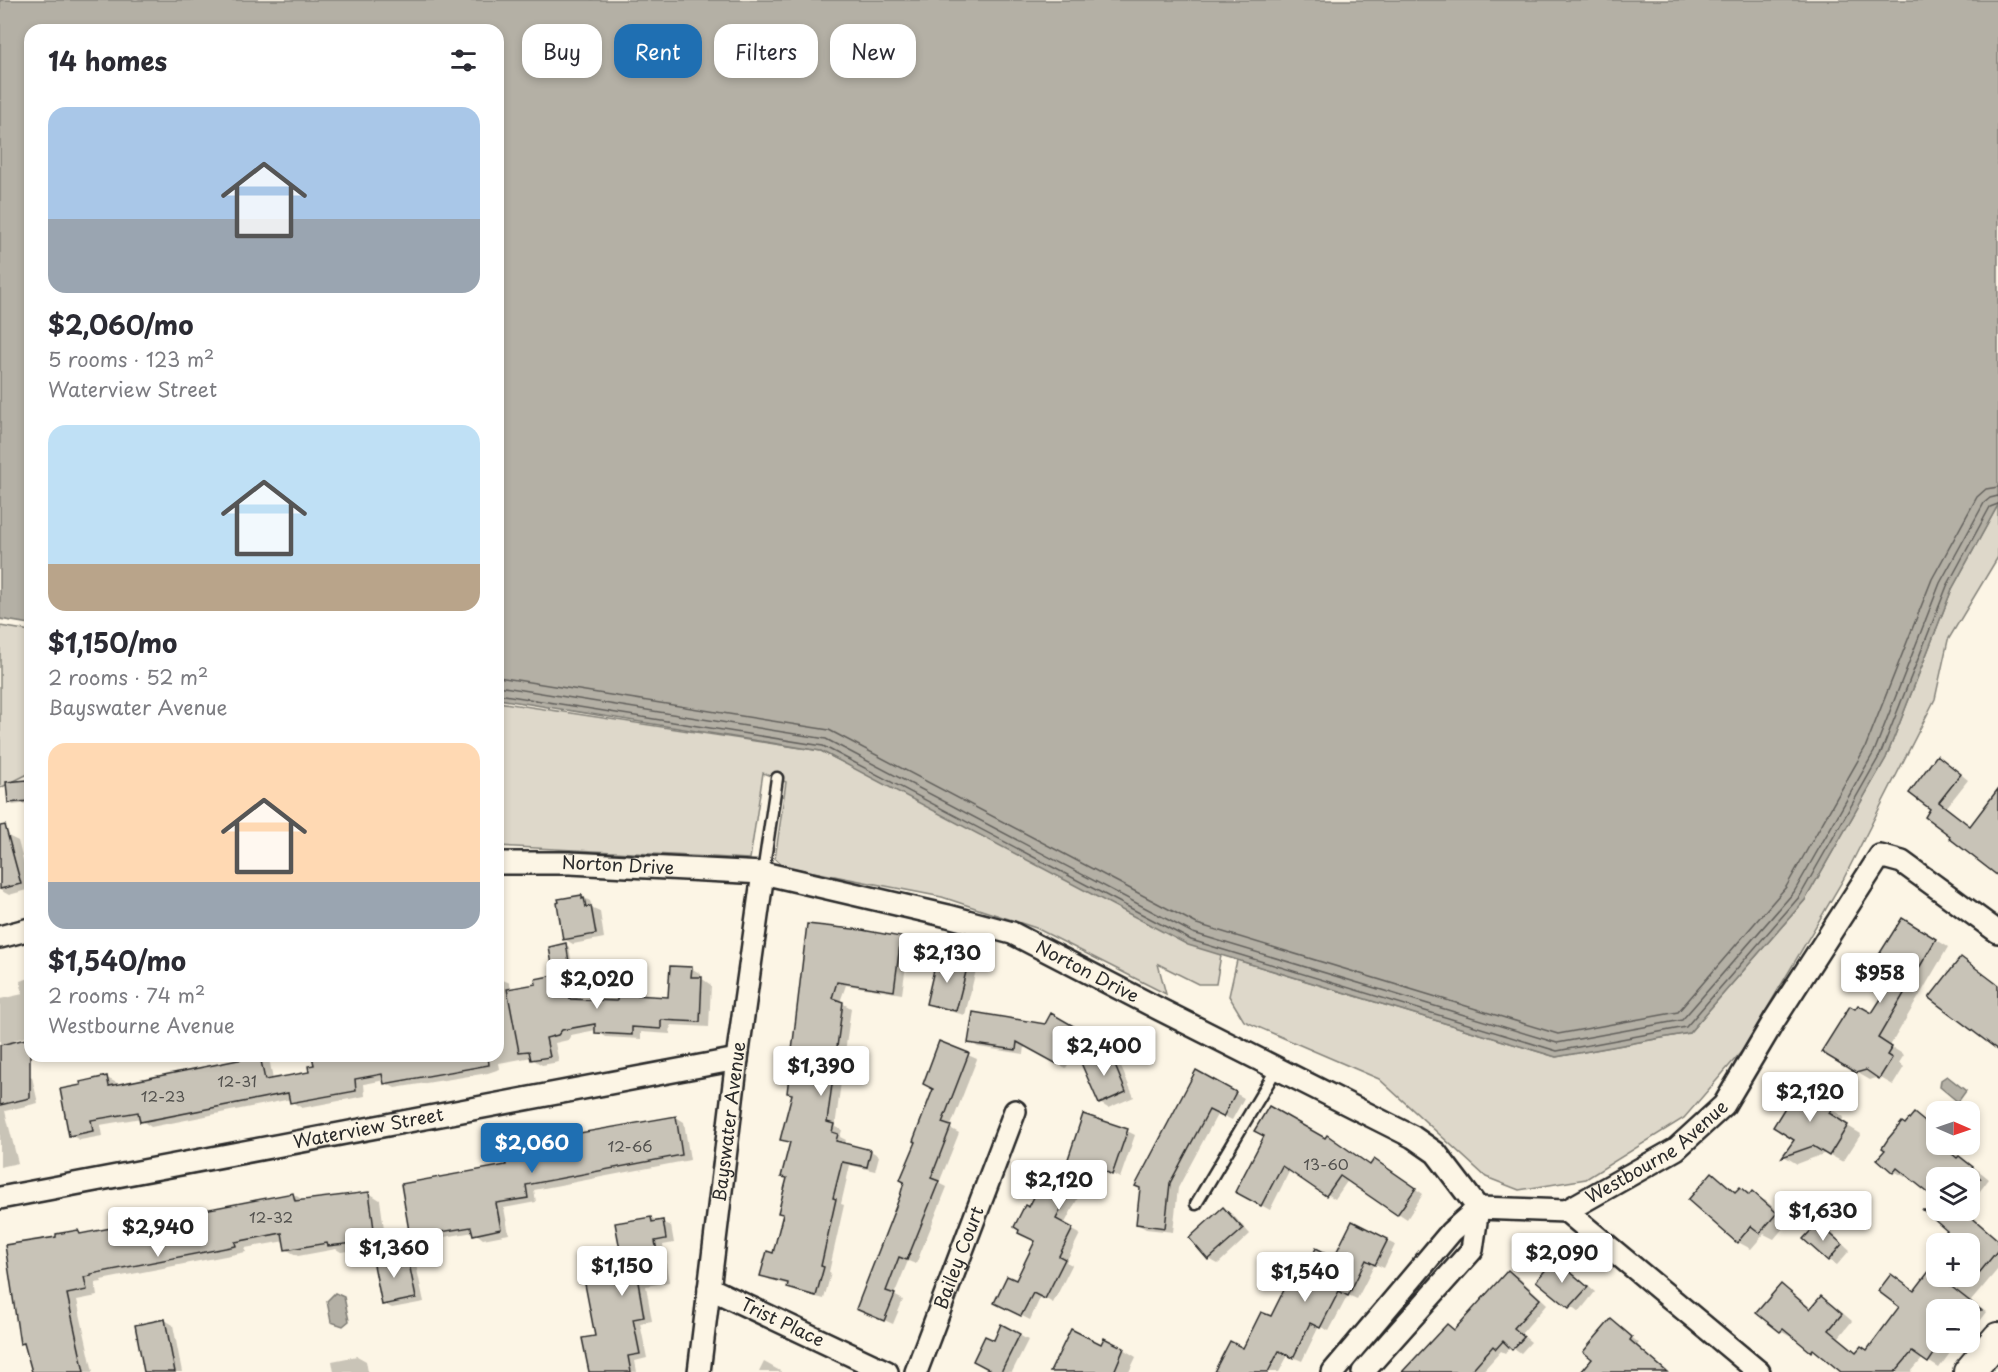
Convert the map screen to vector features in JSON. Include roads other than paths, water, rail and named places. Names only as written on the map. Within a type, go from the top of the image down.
[{"type":"street","name":"Westbourne Avenue","points":[[1478,1208],[1566,1211],[1676,1149],[1724,1105],[1775,1019],[1880,856],[1902,862],[1998,932]]},
{"type":"street","name":"Norton Drive","points":[[504,862],[570,863],[763,873],[1012,933],[1413,1137],[1436,1153],[1478,1208]]},
{"type":"street","name":"Bayswater Avenue","points":[[699,1372],[736,1059],[763,873]]},
{"type":"street","points":[[0,937],[24,931]]},
{"type":"street","name":"Waterview Street","points":[[0,1198],[736,1059]]},
{"type":"street","name":"Bailey Court","points":[[916,1372],[1015,1111]]},
{"type":"street","points":[[1338,1370],[1451,1232],[1478,1208]]},
{"type":"street","points":[[1364,1372],[1472,1250],[1478,1208]]},
{"type":"street","points":[[1566,1211],[1759,1372]]},
{"type":"street","name":"Trist Place","points":[[709,1288],[887,1372]]},
{"type":"street","points":[[1970,1372],[1998,1338]]},
{"type":"lane","points":[[763,873],[777,778]]},
{"type":"lane","points":[[1196,1204],[1277,1068]]},
{"type":"water","points":[[0,0],[1998,0],[1998,505],[1952,589],[1886,758],[1805,900],[1689,1033],[1556,1057],[1188,945],[821,751],[504,700],[504,24],[24,24],[24,623],[0,619]]},
{"type":"water","points":[[1947,1076],[1966,1091],[1959,1101],[1940,1087],[1941,1080]]},
{"type":"water","points":[[335,1293],[344,1297],[349,1321],[343,1326],[331,1322],[327,1301]]}]
